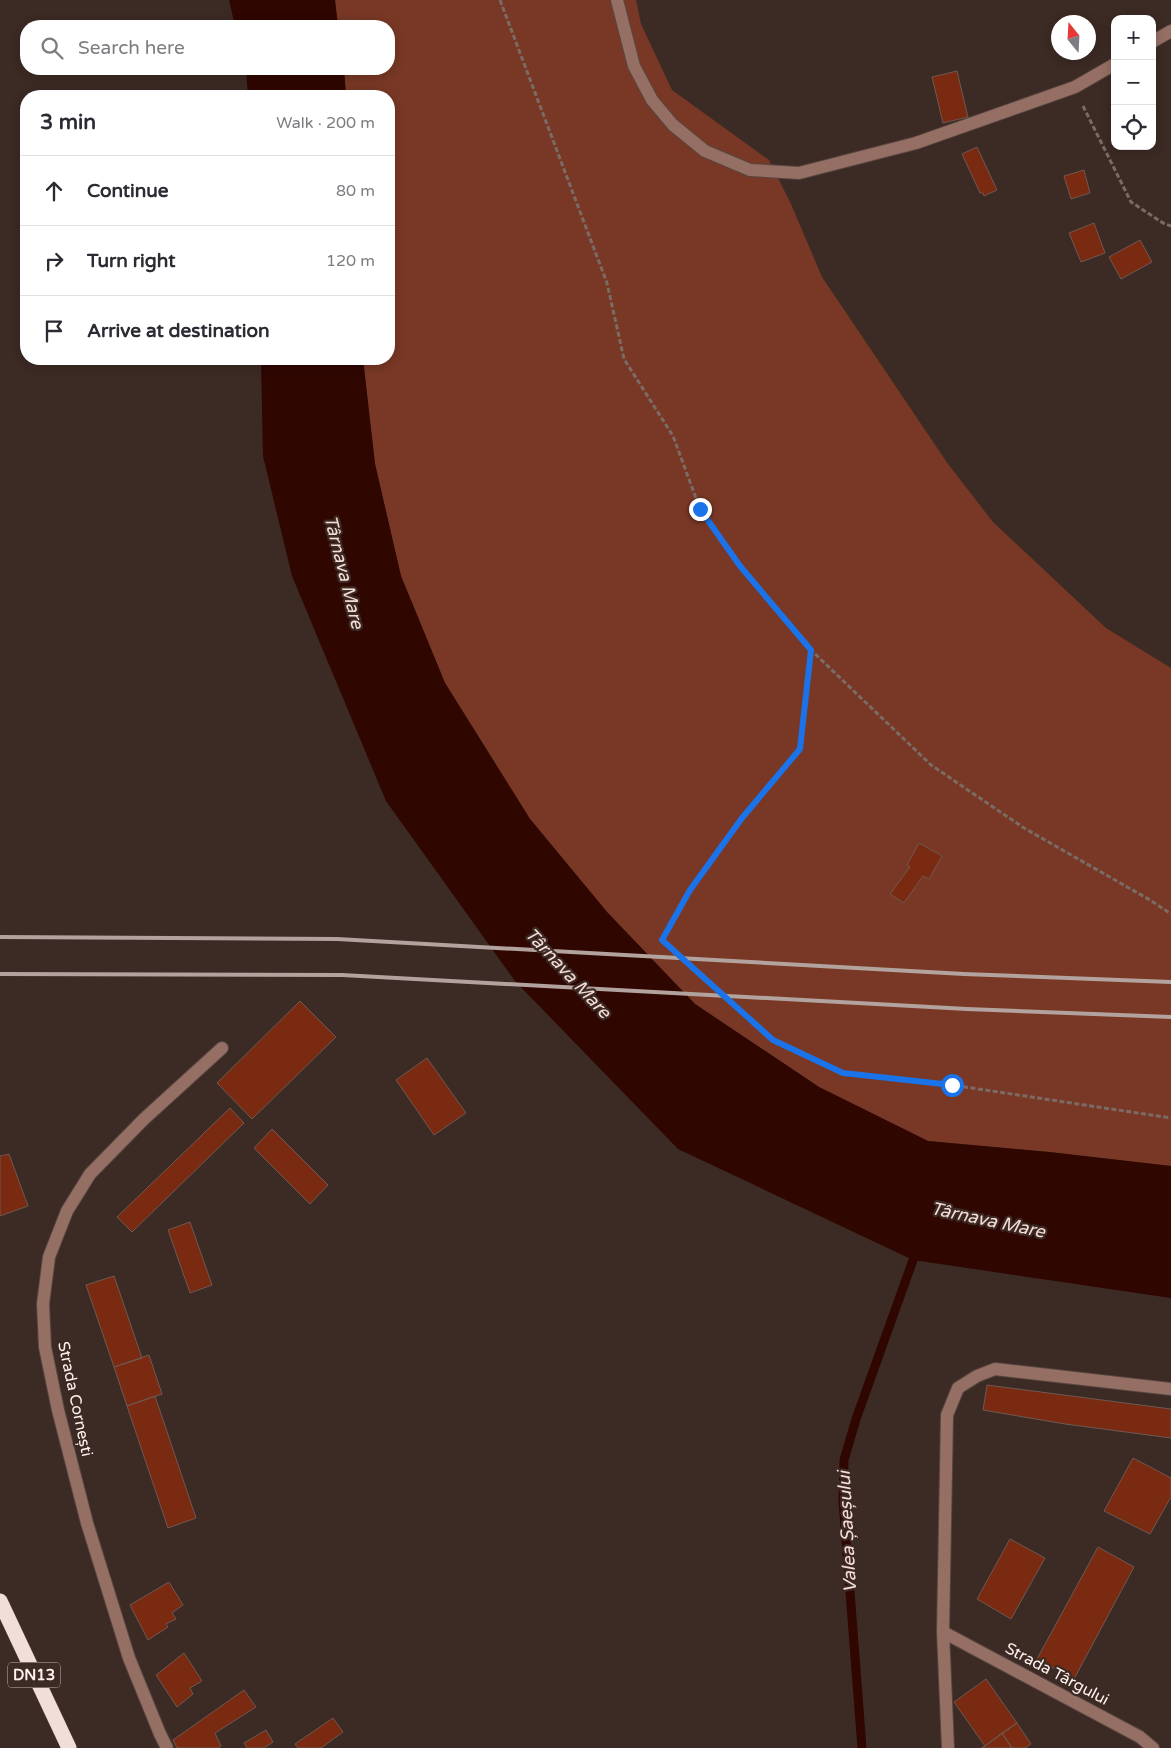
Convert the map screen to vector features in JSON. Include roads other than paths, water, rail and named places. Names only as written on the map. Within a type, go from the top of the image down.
[{"type":"highway","name":"DN13","points":[[0,1601],[69,1748]]},
{"type":"street","points":[[617,0],[634,66],[652,100],[673,125],[704,151],[750,170],[799,173],[916,143],[1075,87],[1111,66]]},
{"type":"street","points":[[1156,40],[1171,32]]},
{"type":"street","name":"Strada Cornești","points":[[167,1748],[129,1658],[87,1524],[58,1410],[47,1356],[43,1304],[48,1257],[67,1211],[90,1174],[144,1119],[222,1048]]},
{"type":"street","points":[[948,1748],[943,1632],[947,1415],[958,1388],[977,1376],[995,1369],[1171,1389]]},
{"type":"street","name":"Strada Târgului","points":[[943,1632],[1140,1737],[1153,1748]]},
{"type":"water","points":[[229,0],[335,0],[337,20],[234,20]]},
{"type":"water","points":[[246,75],[344,75],[346,90],[248,90]]},
{"type":"water","name":"Târnava Mare","points":[[261,365],[364,365],[375,464],[401,576],[445,683],[530,819],[607,912],[695,1004],[819,1087],[928,1141],[1171,1166],[1171,1298],[913,1260],[678,1149],[515,981],[386,801],[292,576],[263,456]]},
{"type":"waterway","name":"Valea Șaeșului","points":[[862,1748],[843,1501],[844,1460],[856,1419],[917,1249]]},
{"type":"railway","points":[[0,937],[337,939],[964,974],[1171,982]]},
{"type":"railway","points":[[0,974],[342,975],[967,1009],[1171,1017]]}]
